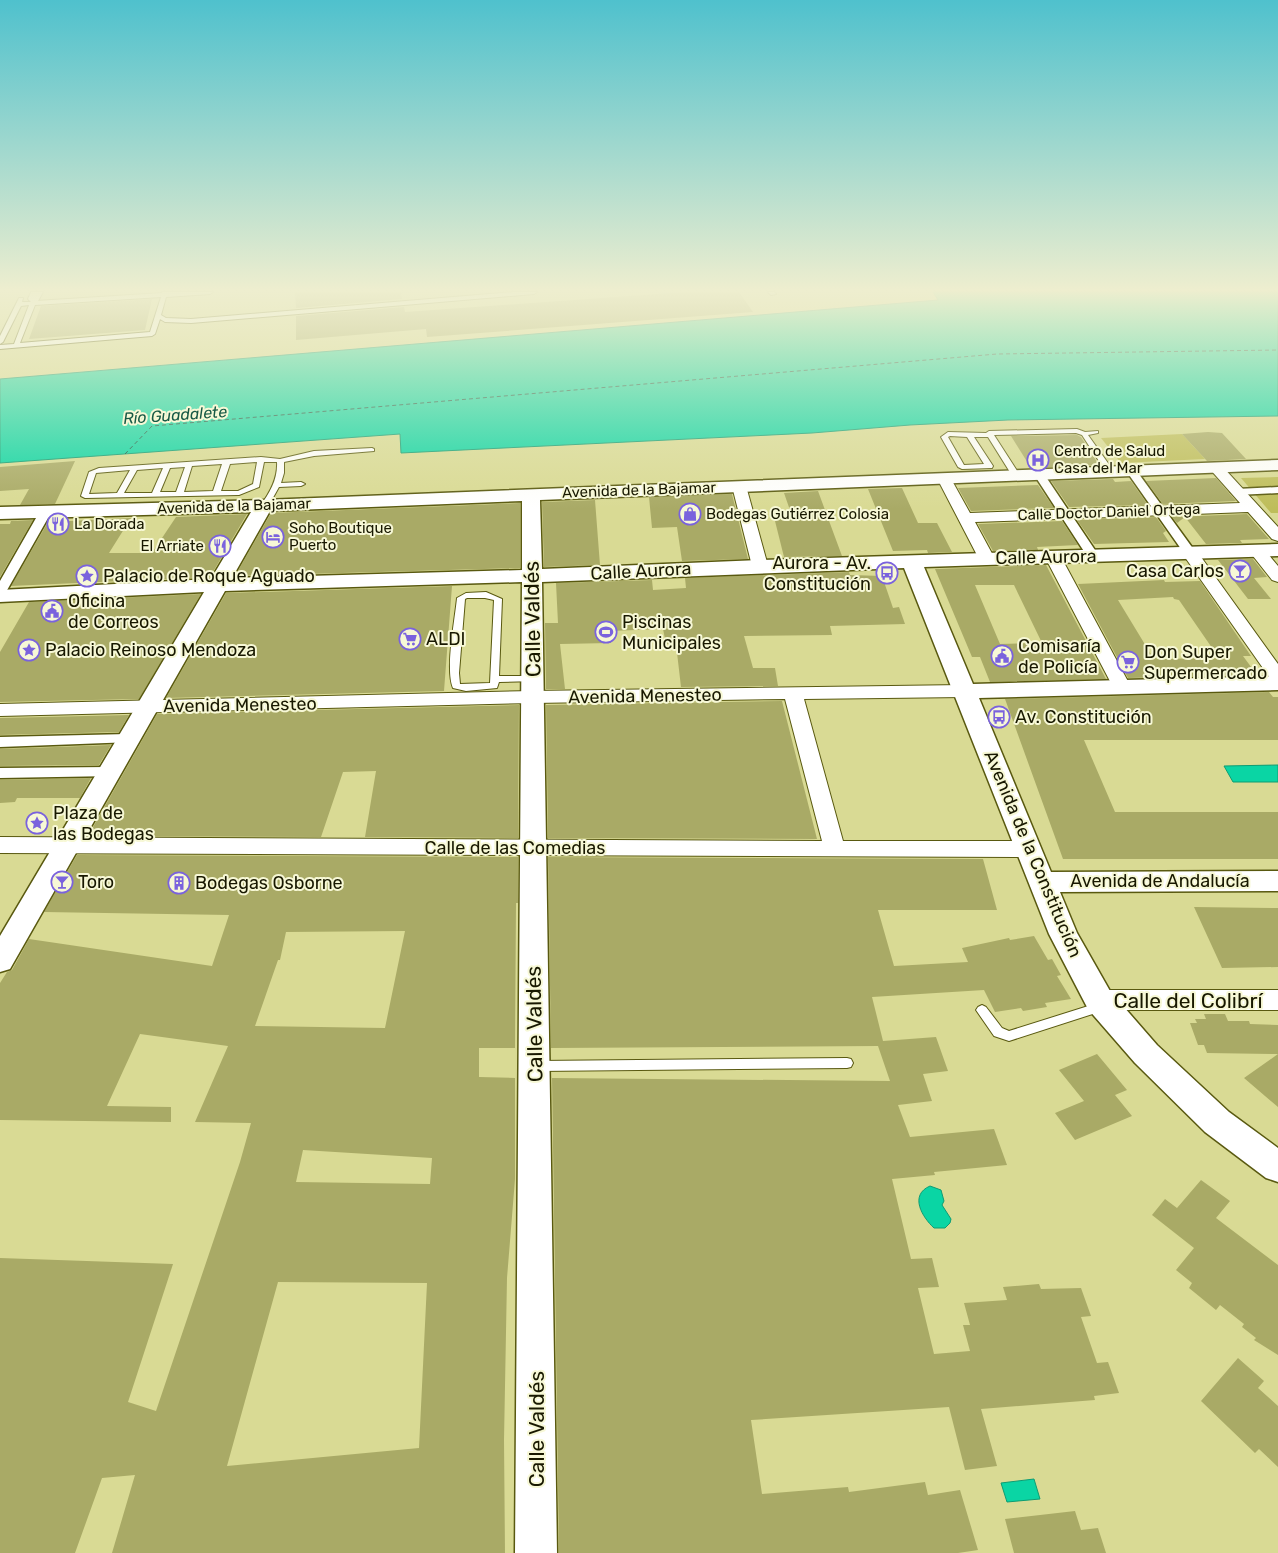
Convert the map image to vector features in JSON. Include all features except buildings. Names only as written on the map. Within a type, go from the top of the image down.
[{"type":"street","name":"Avenida de la Bajamar","points":[[0,513],[264,506],[530,494],[945,480],[1278,465]]},
{"type":"street","points":[[1216,468],[1278,536]]},
{"type":"street","points":[[1132,472],[1278,677]]},
{"type":"street","points":[[1040,476],[1093,556]]},
{"type":"street","points":[[945,480],[987,559]]},
{"type":"street","points":[[740,486],[760,566]]},
{"type":"street","points":[[1238,492],[1278,490]]},
{"type":"street","name":"Calle Valdés","points":[[530,494],[533,688],[532,849],[536,1553]]},
{"type":"street","points":[[0,961],[264,506]]},
{"type":"street","name":"Calle Doctor Daniel Ortega","points":[[966,518],[1252,507]]},
{"type":"street","points":[[1,597],[46,511]]},
{"type":"street","name":"Calle Aurora","points":[[1,597],[217,585],[466,587],[530,576],[760,566],[1278,550]]},
{"type":"street","points":[[1257,551],[1278,577]]},
{"type":"street","points":[[1053,557],[1122,687]]},
{"type":"street","name":"Avenida de la Constitución","points":[[912,562],[1063,934],[1101,1003],[1146,1054],[1216,1122],[1278,1166]]},
{"type":"street","points":[[964,691],[1278,683]]},
{"type":"street","name":"Avenida Menesteo","points":[[0,710],[146,707],[533,688],[793,694],[964,691]]},
{"type":"street","points":[[793,694],[834,847]]},
{"type":"street","points":[[0,742],[128,739]]},
{"type":"street","points":[[0,773],[109,772]]},
{"type":"street","name":"Calle de las Comedias","points":[[0,845],[67,844],[532,849],[834,847],[1030,849]]},
{"type":"street","name":"Avenida de Andalucía","points":[[1042,882],[1278,881]]},
{"type":"street","name":"Calle del Colibrí","points":[[1101,1003],[1278,1000]]},
{"type":"lane","points":[[969,434],[989,466],[962,467],[944,437],[948,434],[969,434],[990,435],[989,433],[1052,430],[1076,431],[1084,434],[1096,432]]},
{"type":"lane","points":[[1084,434],[1111,473]]},
{"type":"lane","points":[[990,435],[1018,477]]},
{"type":"lane","points":[[261,459],[256,485],[240,493],[85,496],[93,472],[190,463],[261,459],[280,461],[300,456],[340,451],[372,450]]},
{"type":"lane","points":[[216,494],[227,461]]},
{"type":"lane","points":[[264,506],[273,494],[281,466],[280,461]]},
{"type":"lane","points":[[179,495],[190,463]]},
{"type":"lane","points":[[155,495],[168,465]]},
{"type":"lane","points":[[120,496],[135,467]]},
{"type":"lane","points":[[276,485],[301,484]]},
{"type":"lane","points":[[466,587],[498,599],[494,686],[466,688],[456,686],[454,673],[461,598],[466,587]]},
{"type":"lane","points":[[495,679],[533,688]]},
{"type":"lane","points":[[982,1010],[998,1032],[1009,1036],[1101,1003]]},
{"type":"lane","points":[[534,1066],[847,1063]]},
{"type":"shaded area","points":[[1182,434],[1205,459],[1121,463],[1101,438]]},
{"type":"shaded area","points":[[1278,477],[1278,513],[1271,513],[1241,478]]},
{"type":"water","name":"Río Guadalete","points":[[172,364],[1278,364],[1278,416],[1008,420],[812,433],[401,453],[400,434],[0,463],[0,379]]},
{"type":"water","points":[[1278,765],[1278,782],[1233,782],[1224,766]]},
{"type":"water","points":[[930,1186],[941,1190],[944,1201],[942,1205],[951,1219],[945,1228],[934,1228],[922,1212],[919,1200],[920,1195]]},
{"type":"water","points":[[1034,1479],[1040,1499],[1007,1502],[1001,1483]]},
{"type":"ferry route","points":[[125,454],[152,426],[874,364]]},
{"type":"place","name":"Centro de Salud Casa del Mar","points":[[1038,460]]},
{"type":"place","name":"Bodegas Gutiérrez Colosia","points":[[690,514]]},
{"type":"place","name":"La Dorada","points":[[58,524]]},
{"type":"place","name":"Soho Boutique Puerto","points":[[273,537]]},
{"type":"place","name":"El Arriate","points":[[220,546]]},
{"type":"place","name":"Casa Carlos","points":[[1240,571]]},
{"type":"place","name":"Aurora - Av. Constitución","points":[[887,573]]},
{"type":"place","name":"Palacio de Roque Aguado","points":[[87,576]]},
{"type":"place","name":"Oficina de Correos","points":[[52,611]]},
{"type":"place","name":"Piscinas Municipales","points":[[606,632]]},
{"type":"place","name":"ALDI","points":[[410,639]]},
{"type":"place","name":"Palacio Reinoso Mendoza","points":[[29,650]]},
{"type":"place","name":"Comisaría de Policía","points":[[1002,656]]},
{"type":"place","name":"Don Super Supermercado","points":[[1128,662]]},
{"type":"place","name":"Av. Constitución","points":[[999,717]]},
{"type":"place","name":"Plaza de las Bodegas","points":[[37,823]]},
{"type":"place","name":"Toro","points":[[62,882]]},
{"type":"place","name":"Bodegas Osborne","points":[[179,883]]}]
